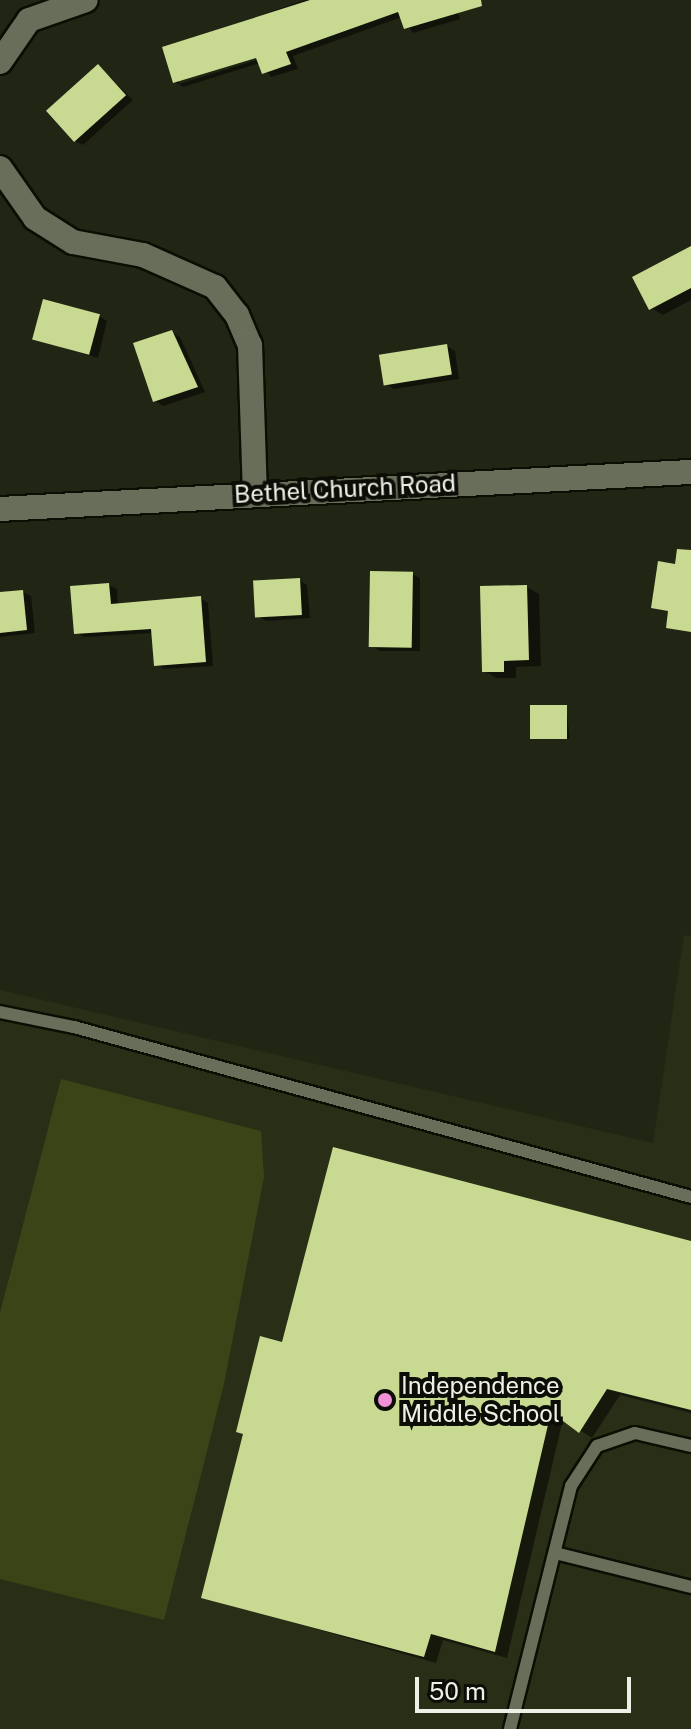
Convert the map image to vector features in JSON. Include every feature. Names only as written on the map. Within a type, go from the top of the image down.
[{"type":"street","points":[[0,62],[29,20],[86,0]]},
{"type":"street","points":[[0,168],[35,218],[73,242],[181,268],[215,287],[230,305],[250,345],[255,492]]},
{"type":"street","name":"Bethel Church Road","points":[[0,509],[255,492],[691,472]]},
{"type":"lane","points":[[0,1012],[89,1031],[691,1197]]},
{"type":"lane","points":[[510,1729],[571,1486],[597,1446],[635,1433],[691,1446]]},
{"type":"lane","points":[[555,1553],[691,1587]]},
{"type":"shaded area","points":[[684,935],[691,936],[691,1729],[0,1729],[0,990],[653,1143]]},
{"type":"green space","points":[[61,1079],[261,1131],[264,1177],[224,1384],[164,1620],[0,1579],[0,1313]]},
{"type":"building","points":[[310,0],[481,0],[482,6],[404,29],[398,12],[286,52],[291,64],[262,74],[256,58],[173,83],[162,47]]},
{"type":"building","points":[[98,64],[126,95],[74,142],[46,111]]},
{"type":"building","points":[[691,246],[691,288],[649,310],[632,277]]},
{"type":"building","points":[[43,299],[100,314],[89,355],[32,340]]},
{"type":"building","points":[[172,330],[198,387],[153,402],[133,343]]},
{"type":"building","points":[[447,344],[452,375],[384,385],[379,355]]},
{"type":"building","points":[[677,549],[691,550],[691,632],[666,628],[668,611],[651,608],[658,561],[675,564]]},
{"type":"building","points":[[370,571],[413,572],[412,648],[369,647]]},
{"type":"building","points":[[300,578],[302,615],[255,617],[253,580]]},
{"type":"building","points":[[109,583],[111,604],[201,596],[206,662],[154,666],[151,629],[74,634],[70,586]]},
{"type":"building","points":[[527,585],[529,660],[504,661],[504,672],[482,672],[480,586]]},
{"type":"building","points":[[23,590],[27,630],[0,633],[0,592]]},
{"type":"building","points":[[530,705],[567,705],[567,739],[530,739]]},
{"type":"building","name":"Independence Middle School","points":[[333,1147],[691,1241],[691,1410],[607,1389],[579,1433],[551,1412],[495,1652],[431,1634],[424,1657],[201,1598],[243,1434],[236,1432],[260,1336],[282,1342]]},
{"type":"place","name":"Independence Middle School","points":[[385,1400]]}]
